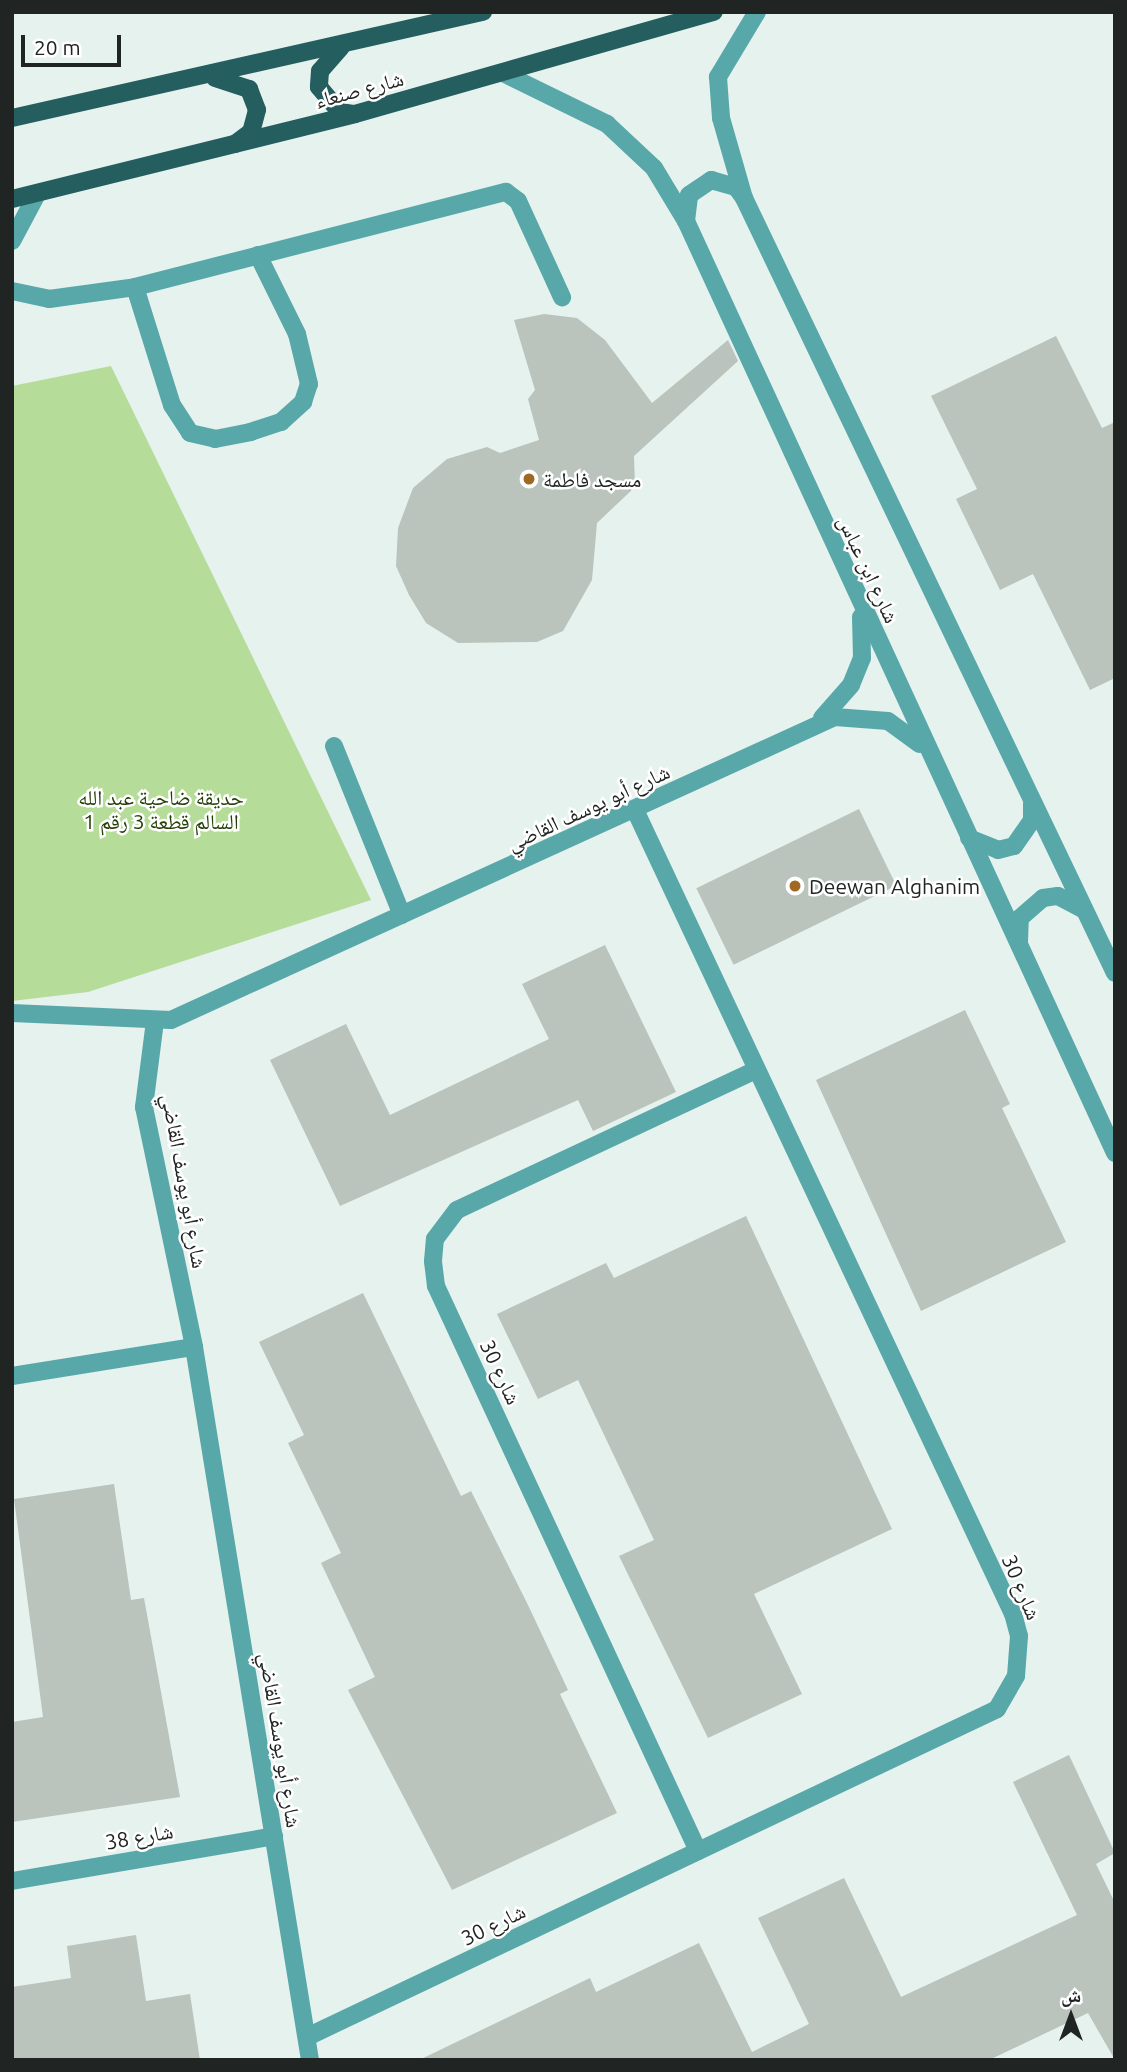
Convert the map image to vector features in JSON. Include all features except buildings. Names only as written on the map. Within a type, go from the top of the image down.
[{"type":"main road","points":[[12,118],[341,47],[483,12]]},
{"type":"main road","name":"شارع صنعاء","points":[[12,200],[232,146],[505,74],[714,12]]},
{"type":"main road","points":[[341,47],[320,71],[319,87],[326,102],[355,114]]},
{"type":"main road","points":[[204,77],[230,78],[249,89],[257,110],[251,132],[232,146]]},
{"type":"street","points":[[757,12],[718,76],[720,118],[744,198],[1115,973]]},
{"type":"street","name":"شارع ابن عباس","points":[[505,74],[607,124],[654,168],[686,221],[857,600],[1115,1153]]},
{"type":"street","points":[[686,221],[685,208],[699,185],[724,181],[744,198]]},
{"type":"street","points":[[12,291],[49,299],[135,287],[506,192],[518,201],[562,297]]},
{"type":"street","points":[[12,241],[37,194]]},
{"type":"street","points":[[135,287],[172,405],[190,433],[215,439],[250,432],[282,422],[303,402],[309,384],[297,334],[258,256]]},
{"type":"street","name":"شارع أبو يوسف القاضي","points":[[310,2060],[194,1347],[144,1107],[155,1021],[171,1020],[636,812],[810,727],[834,709],[862,658],[857,600]]},
{"type":"street","name":"شارع أبو يوسف القاضي","points":[[810,727],[862,715],[911,734],[929,753]]},
{"type":"street","points":[[334,746],[402,915]]},
{"type":"street","points":[[969,838],[998,850],[1013,846],[1032,820],[1032,804]]},
{"type":"street","name":"شارع 30","points":[[307,2038],[997,1709],[1020,1657],[1013,1614],[754,1072],[636,812]]},
{"type":"street","points":[[1020,948],[1017,933],[1030,905],[1058,896],[1084,910]]},
{"type":"street","points":[[12,1013],[155,1021]]},
{"type":"street","name":"شارع 30","points":[[698,1851],[436,1286],[433,1261],[435,1239],[457,1210],[754,1072]]},
{"type":"street","points":[[12,1376],[194,1347]]},
{"type":"street","name":"شارع 38","points":[[12,1881],[274,1836]]},
{"type":"green space","name":"حديقة ضاحية عبد الله السالم قطعة 3 رقم 1","points":[[111,366],[371,900],[88,992],[12,1001],[12,386]]},
{"type":"place","name":"مسجد فاطمة","points":[[529,479]]},
{"type":"place","name":"Deewan Alghanim","points":[[795,886]]}]
